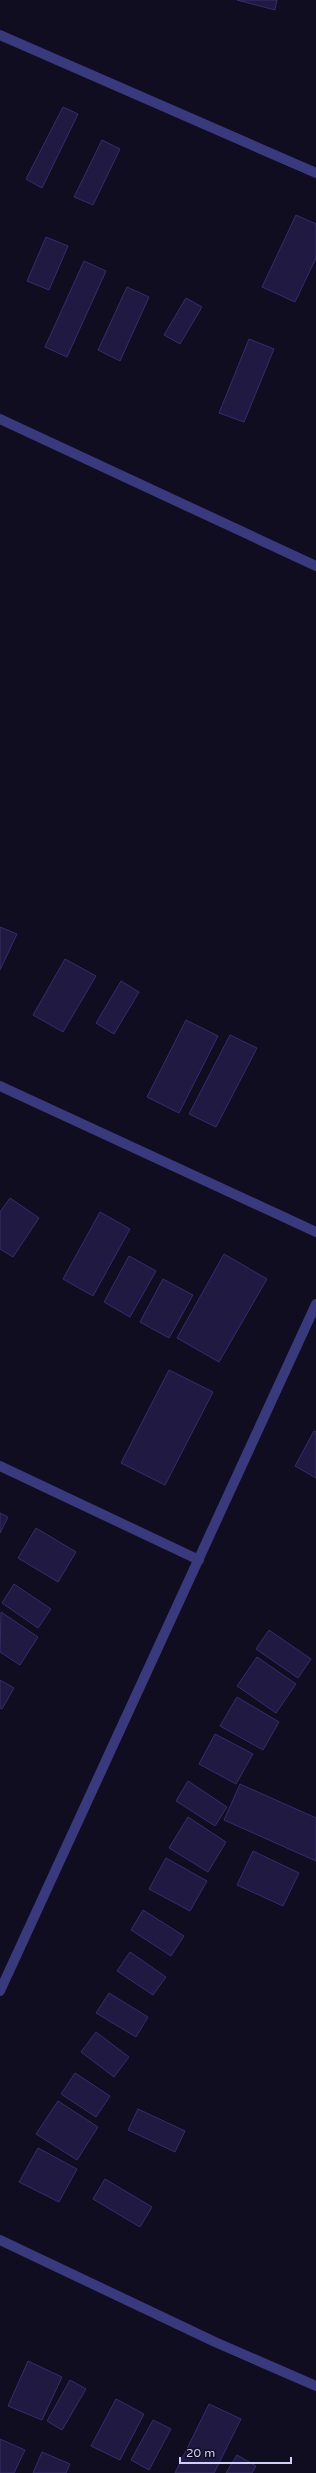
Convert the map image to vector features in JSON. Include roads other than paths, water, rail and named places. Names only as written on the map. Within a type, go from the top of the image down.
[{"type":"street","points":[[0,35],[316,173]]},
{"type":"street","points":[[0,419],[316,566]]},
{"type":"street","points":[[0,1086],[316,1232]]},
{"type":"street","points":[[0,1991],[316,1304]]},
{"type":"street","points":[[0,1466],[199,1560]]},
{"type":"street","points":[[0,2240],[215,2342],[316,2386]]}]
